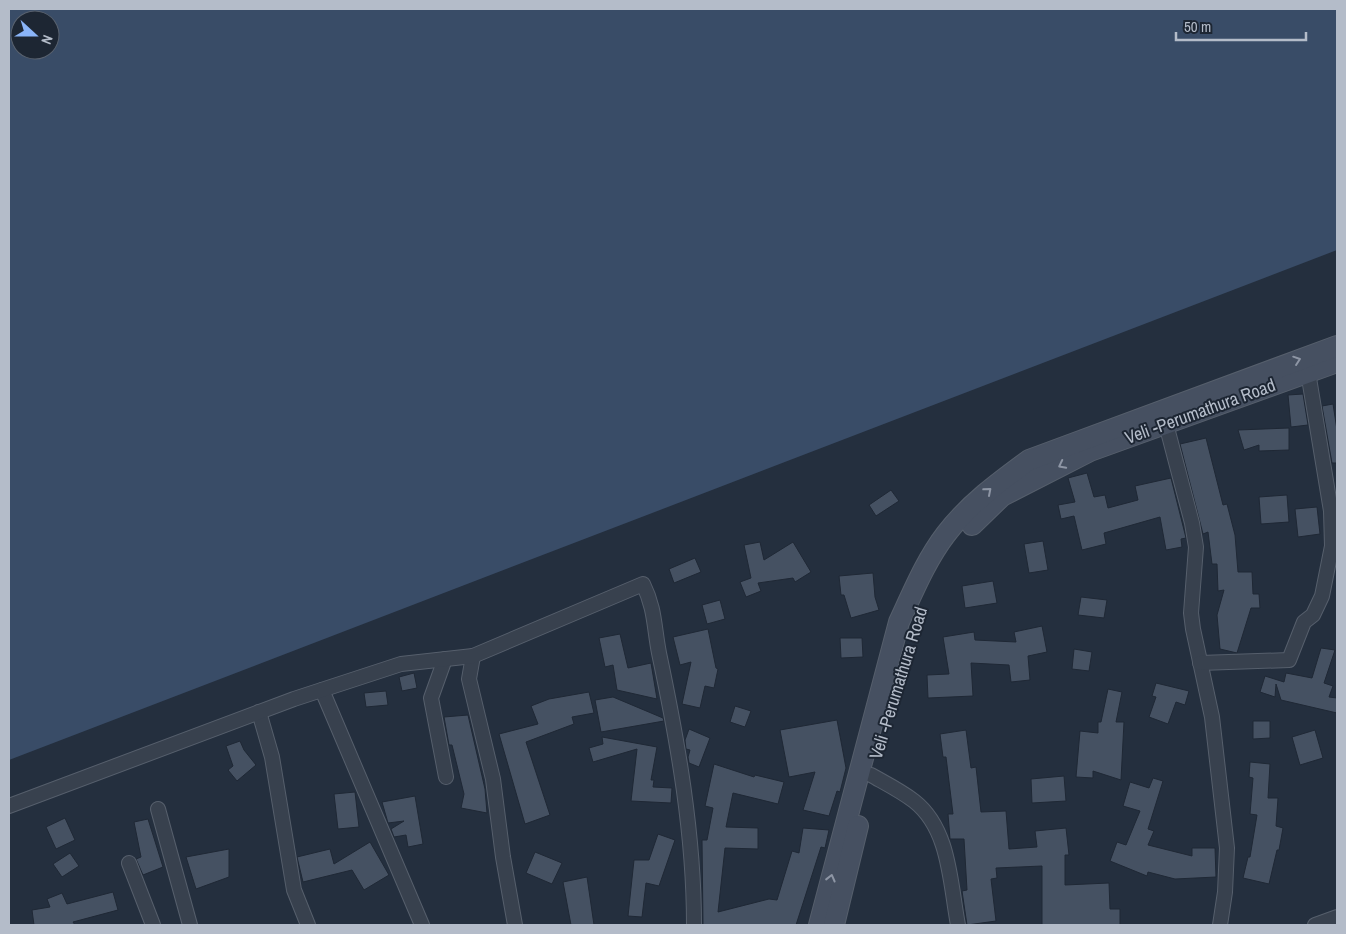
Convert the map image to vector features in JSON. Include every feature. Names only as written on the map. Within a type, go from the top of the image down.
[{"type":"main road","points":[[819,925],[899,622],[918,582],[946,533],[988,489],[1029,460],[1337,346]]},
{"type":"main road","name":"Veli -Perumathura Road","points":[[834,925],[871,775],[912,625],[932,578],[955,542],[1002,496],[1090,451],[1337,362]]},
{"type":"street","points":[[1200,663],[1289,660],[1304,622],[1313,615],[1322,596],[1332,546],[1331,511],[1308,372]]},
{"type":"street","points":[[1166,424],[1192,523],[1196,547],[1191,612],[1212,717],[1227,848],[1225,892],[1220,925]]},
{"type":"street","points":[[9,806],[259,712],[402,664],[473,656],[643,584],[652,601],[659,652],[676,732],[691,865],[694,925]]},
{"type":"street","points":[[473,656],[469,679],[493,779],[503,857],[515,925]]},
{"type":"street","points":[[445,659],[431,698],[446,776]]},
{"type":"street","points":[[322,690],[422,925]]},
{"type":"street","points":[[259,712],[272,757],[294,890],[308,925]]},
{"type":"street","points":[[871,775],[914,802],[933,820],[942,840],[958,925]]},
{"type":"street","points":[[158,809],[190,925]]},
{"type":"street","points":[[129,864],[152,925]]},
{"type":"street","points":[[1315,925],[1337,917]]},
{"type":"water","points":[[9,9],[1337,9],[1337,250],[9,760]]},
{"type":"building","points":[[1303,394],[1308,425],[1291,427],[1288,395]]},
{"type":"building","points":[[1333,404],[1337,430],[1337,463],[1332,463],[1322,406]]},
{"type":"building","points":[[1289,428],[1289,450],[1259,451],[1259,445],[1244,450],[1238,430]]},
{"type":"building","points":[[1206,438],[1223,505],[1227,504],[1235,535],[1238,572],[1252,572],[1253,594],[1259,594],[1260,608],[1251,608],[1237,653],[1220,649],[1217,615],[1224,590],[1218,591],[1217,564],[1212,564],[1208,532],[1203,534],[1180,444]]},
{"type":"building","points":[[1087,473],[1094,497],[1105,495],[1108,508],[1138,500],[1135,486],[1171,478],[1186,538],[1181,539],[1182,547],[1166,550],[1160,517],[1104,533],[1106,544],[1082,550],[1074,516],[1061,519],[1058,505],[1075,502],[1068,478]]},
{"type":"building","points":[[891,490],[899,501],[876,516],[869,505]]},
{"type":"building","points":[[1287,495],[1289,522],[1261,524],[1259,497]]},
{"type":"building","points":[[1317,507],[1320,534],[1298,537],[1295,509]]},
{"type":"building","points":[[1043,541],[1048,570],[1029,573],[1024,544]]},
{"type":"building","points":[[760,542],[764,560],[793,542],[811,572],[795,582],[793,578],[758,583],[761,591],[746,597],[740,582],[751,578],[744,545]]},
{"type":"building","points":[[695,558],[701,572],[674,583],[669,569]]},
{"type":"building","points":[[873,573],[875,597],[879,610],[851,618],[844,595],[841,595],[839,576]]},
{"type":"building","points":[[993,581],[997,603],[965,608],[962,586]]},
{"type":"building","points":[[1081,597],[1107,600],[1104,618],[1078,615]]},
{"type":"building","points":[[720,600],[725,619],[707,624],[702,605]]},
{"type":"building","points":[[1042,626],[1047,652],[1028,656],[1030,680],[1011,682],[1009,665],[971,663],[973,696],[928,698],[927,675],[949,674],[943,637],[974,632],[975,640],[1016,642],[1014,632]]},
{"type":"building","points":[[708,629],[716,668],[718,669],[714,688],[705,686],[700,708],[682,704],[691,662],[680,665],[673,637]]},
{"type":"building","points":[[620,634],[628,668],[651,663],[657,699],[617,690],[613,665],[605,667],[599,638]]},
{"type":"building","points":[[840,638],[862,638],[863,657],[841,658]]},
{"type":"building","points":[[1321,648],[1335,650],[1324,683],[1333,686],[1329,697],[1337,698],[1337,713],[1281,700],[1276,684],[1275,697],[1260,692],[1265,676],[1284,682],[1286,673],[1312,678]]},
{"type":"building","points":[[1074,649],[1092,652],[1089,671],[1072,669]]},
{"type":"building","points":[[414,673],[417,688],[402,691],[399,677]]},
{"type":"building","points":[[1156,683],[1189,691],[1185,705],[1176,702],[1168,724],[1149,717],[1156,697],[1152,696]]},
{"type":"building","points":[[1108,689],[1122,692],[1116,722],[1124,722],[1121,780],[1093,771],[1093,778],[1076,777],[1080,731],[1098,733],[1098,722],[1101,722]]},
{"type":"building","points":[[386,691],[388,705],[366,707],[364,693]]},
{"type":"building","points":[[589,692],[594,713],[572,717],[574,724],[526,742],[550,815],[525,824],[499,734],[538,724],[531,706],[549,699]]},
{"type":"building","points":[[613,697],[663,718],[664,721],[601,732],[595,700]]},
{"type":"building","points":[[735,706],[751,711],[745,727],[730,722]]},
{"type":"building","points":[[468,715],[485,789],[487,813],[461,808],[464,794],[452,745],[449,745],[444,717]]},
{"type":"building","points":[[837,720],[846,768],[840,792],[837,791],[829,816],[803,810],[815,772],[789,777],[780,730]]},
{"type":"building","points":[[1253,721],[1270,721],[1270,738],[1253,739]]},
{"type":"building","points":[[689,729],[710,738],[699,767],[689,763],[690,750],[686,749],[685,740]]},
{"type":"building","points":[[966,730],[971,768],[976,767],[981,812],[1006,811],[1009,849],[1037,847],[1035,831],[1066,828],[1069,855],[1065,855],[1065,885],[1109,883],[1110,909],[1120,909],[1120,925],[1042,925],[1042,866],[996,868],[997,878],[991,879],[996,921],[967,925],[962,891],[967,890],[964,839],[950,839],[948,814],[953,814],[946,757],[943,757],[940,734]]},
{"type":"building","points":[[1315,730],[1323,758],[1300,765],[1292,737]]},
{"type":"building","points":[[602,737],[657,747],[651,780],[654,780],[653,787],[672,788],[671,803],[631,801],[637,749],[593,762],[589,748],[603,744]]},
{"type":"building","points":[[240,741],[244,750],[256,765],[237,781],[228,770],[233,766],[226,746]]},
{"type":"building","points":[[1250,762],[1270,764],[1268,798],[1278,798],[1276,826],[1283,828],[1269,884],[1243,878],[1248,857],[1250,857],[1257,815],[1250,814],[1253,778],[1249,777]]},
{"type":"building","points":[[714,764],[754,777],[755,775],[784,782],[778,804],[733,793],[726,827],[758,828],[758,849],[725,848],[718,912],[769,899],[777,900],[792,851],[799,853],[803,828],[829,830],[825,848],[821,847],[796,925],[703,925],[702,840],[707,840],[713,808],[705,806]]},
{"type":"building","points":[[1064,776],[1066,801],[1032,803],[1031,779]]},
{"type":"building","points":[[1153,778],[1163,781],[1148,829],[1154,831],[1148,845],[1192,856],[1192,848],[1215,848],[1216,877],[1175,879],[1148,872],[1147,876],[1110,861],[1117,842],[1126,845],[1140,811],[1123,806],[1130,782],[1149,788]]},
{"type":"building","points":[[355,792],[359,827],[338,829],[334,794]]},
{"type":"building","points":[[415,796],[423,844],[408,847],[406,835],[394,837],[391,829],[404,821],[388,823],[382,802]]},
{"type":"building","points":[[65,818],[75,840],[56,849],[46,827]]},
{"type":"building","points":[[148,819],[163,867],[143,875],[136,859],[141,857],[134,822]]},
{"type":"building","points":[[658,834],[675,840],[659,886],[646,883],[642,917],[628,916],[634,860],[649,860]]},
{"type":"building","points":[[370,842],[389,875],[364,890],[352,870],[303,882],[297,857],[330,849],[334,864]]},
{"type":"building","points":[[229,849],[229,877],[196,889],[186,857]]},
{"type":"building","points":[[535,852],[562,863],[552,884],[526,873]]},
{"type":"building","points":[[70,853],[79,866],[62,877],[53,864]]},
{"type":"building","points":[[587,877],[594,925],[571,925],[563,882]]},
{"type":"building","points":[[113,892],[118,910],[73,922],[75,925],[34,925],[32,910],[50,907],[47,899],[62,893],[67,904]]}]
